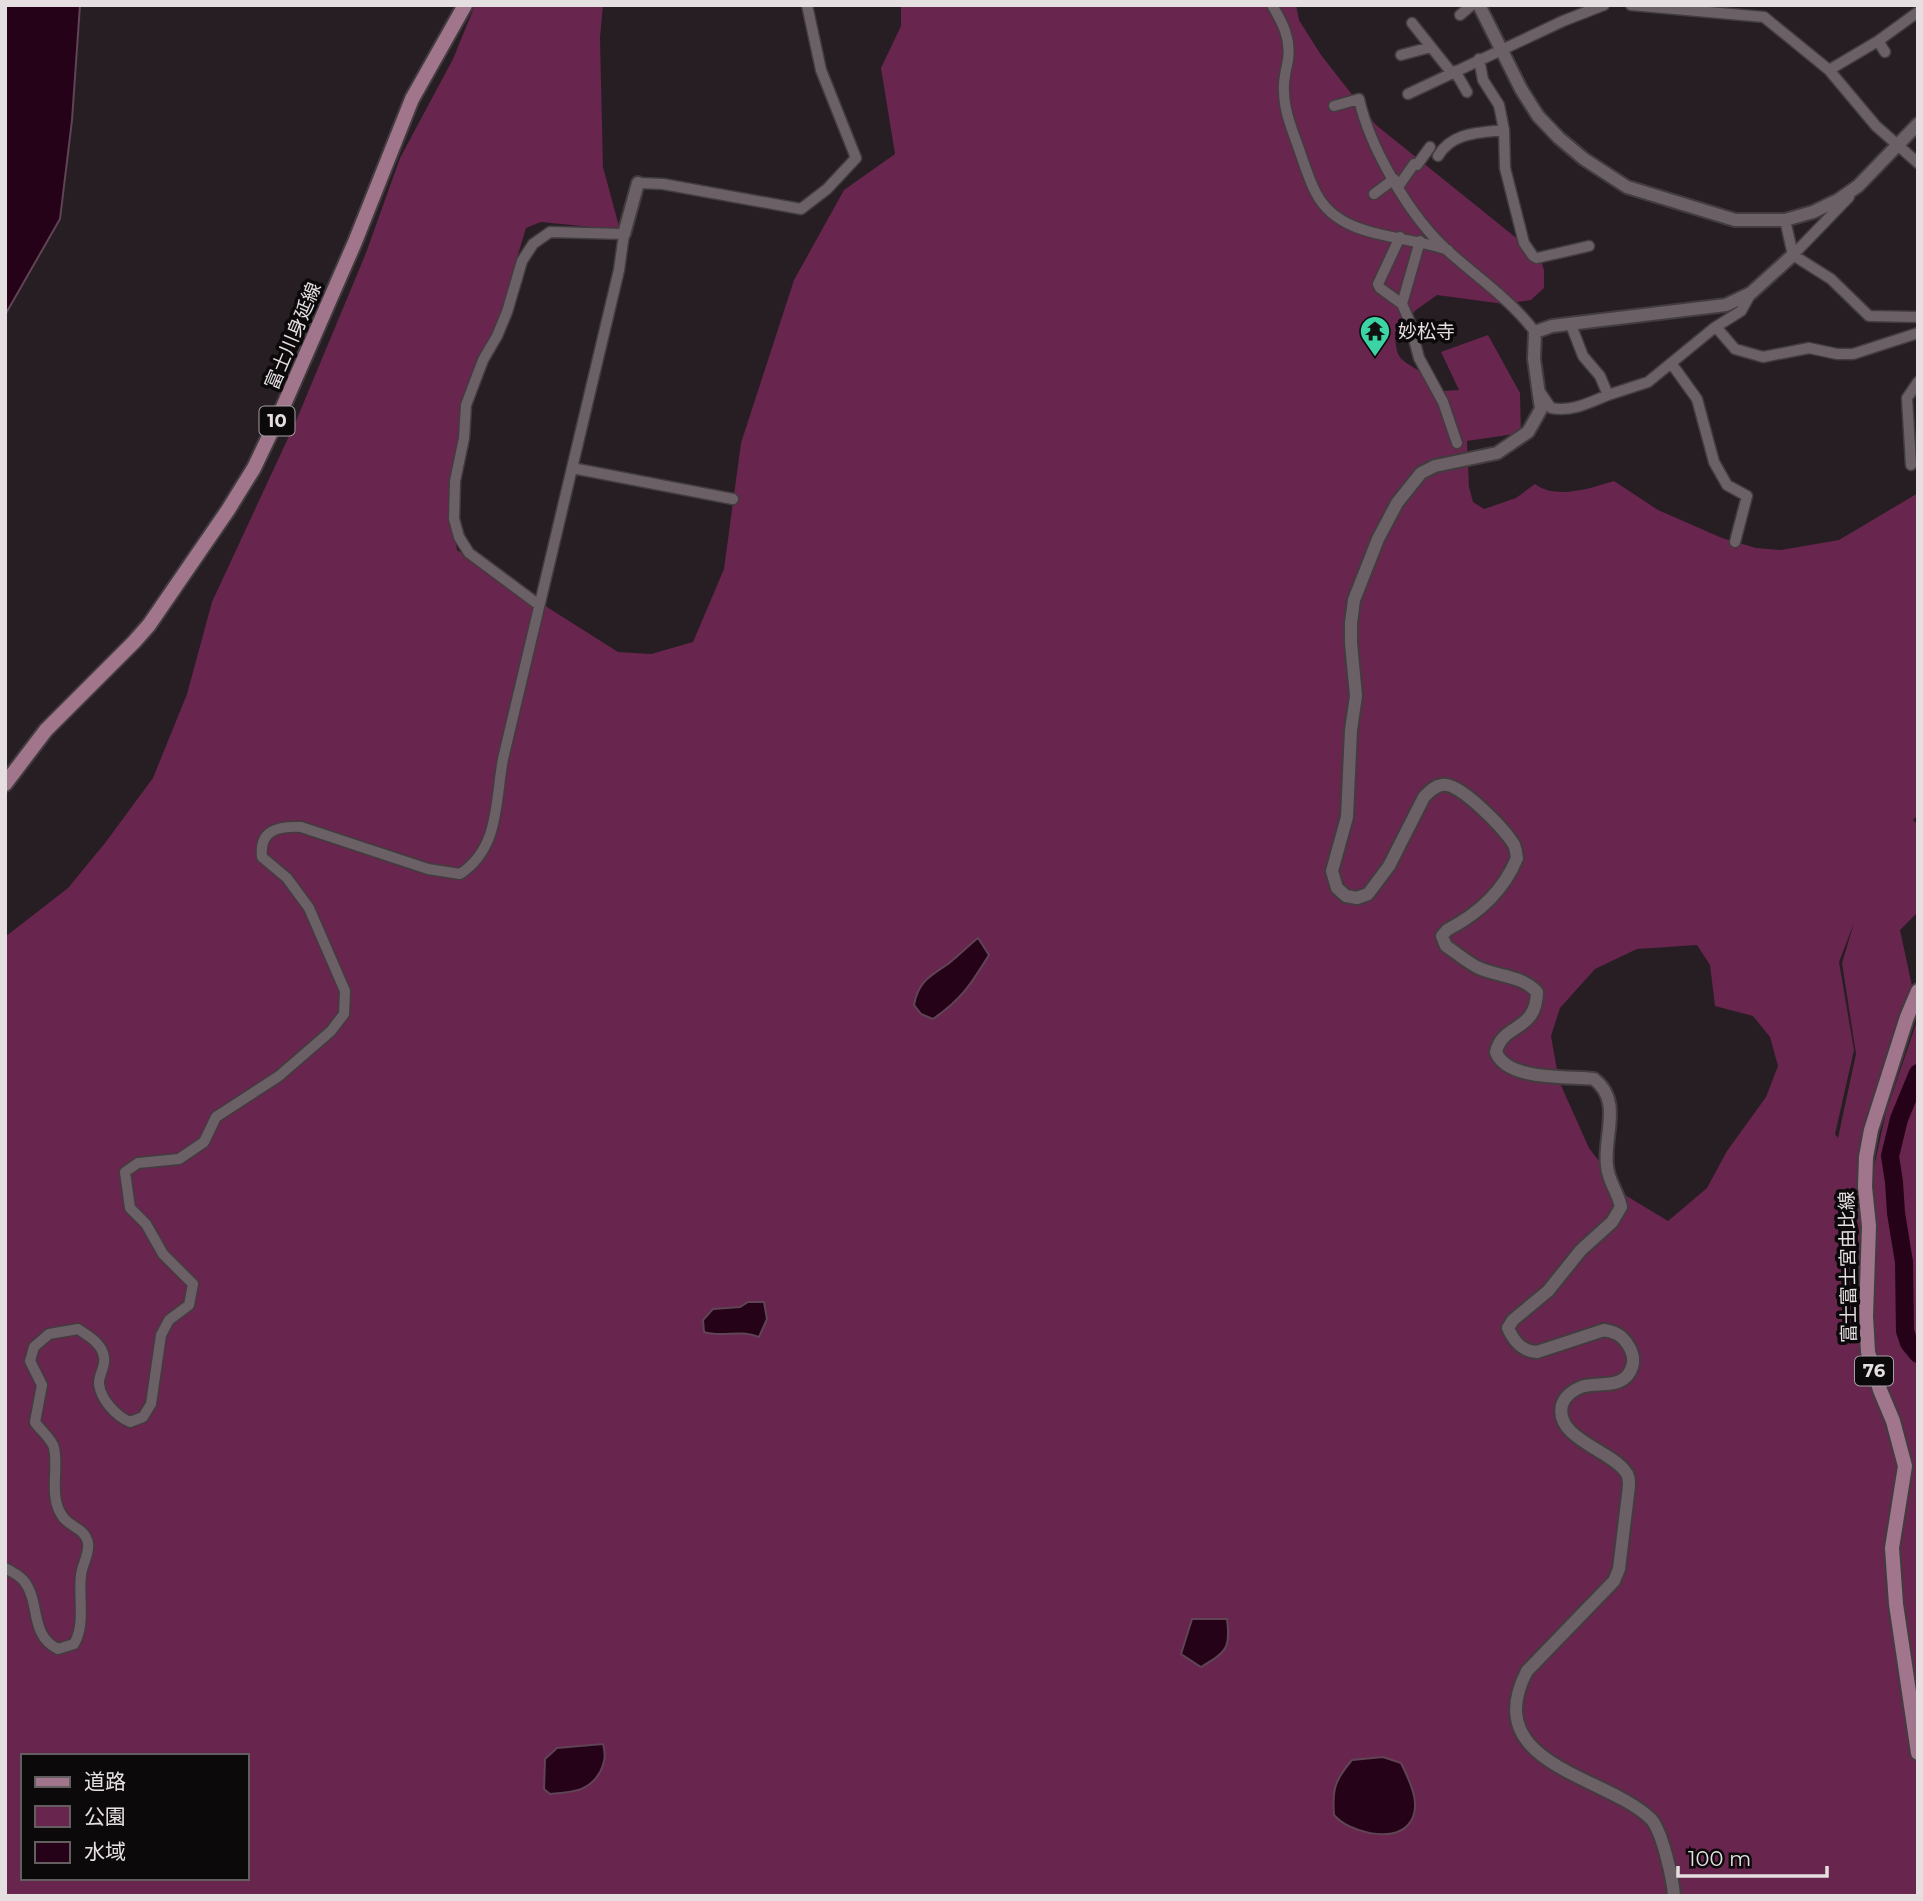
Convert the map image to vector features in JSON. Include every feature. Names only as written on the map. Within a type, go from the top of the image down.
[{"type":"main road","name":"富士川身延線","points":[[5,784],[46,730],[149,625],[254,468],[350,253],[412,99],[464,5]]},
{"type":"main road","name":"富士富士宮由比線","points":[[1918,991],[1871,1130],[1866,1157],[1865,1187],[1869,1226],[1866,1316],[1868,1352],[1893,1421],[1905,1466],[1892,1548],[1896,1604],[1918,1753]]},
{"type":"street","points":[[5,1568],[24,1581],[32,1598],[37,1627],[44,1638],[58,1649],[74,1644],[80,1633],[81,1574],[89,1546],[84,1533],[62,1516],[54,1492],[56,1464],[53,1444],[35,1422],[42,1385],[30,1361],[34,1346],[49,1334],[78,1329],[96,1341],[104,1357],[99,1384],[107,1403],[118,1417],[130,1422],[144,1417],[151,1404],[161,1335],[169,1320],[189,1305],[193,1284],[163,1254],[146,1224],[130,1208],[125,1172],[138,1163],[179,1159],[204,1142],[216,1117],[279,1076],[331,1031],[344,1014],[345,991],[309,908],[286,877],[262,857],[261,846],[270,831],[282,826],[301,827],[367,850],[443,872],[460,874],[472,866],[494,830],[503,759],[638,183],[688,188],[801,209],[827,189],[856,158],[821,70],[807,5]]},
{"type":"street","points":[[1272,5],[1286,29],[1289,47],[1283,77],[1284,105],[1316,193],[1336,217],[1355,228],[1420,241],[1448,250]]},
{"type":"street","points":[[1460,15],[1472,5]]},
{"type":"street","points":[[1479,5],[1521,89],[1538,116],[1584,159],[1627,187],[1735,220],[1784,220],[1813,212],[1838,200],[1858,186]]},
{"type":"street","points":[[1572,5],[1576,16]]},
{"type":"street","points":[[1408,94],[1479,59],[1604,5]]},
{"type":"street","points":[[1631,5],[1765,17],[1829,70],[1897,146],[1918,163]]},
{"type":"street","points":[[1763,5],[1765,17]]},
{"type":"street","points":[[1829,70],[1878,41],[1918,12]]},
{"type":"street","points":[[1412,23],[1467,92]]},
{"type":"street","points":[[1878,41],[1885,52]]},
{"type":"street","points":[[1401,55],[1431,47]]},
{"type":"street","points":[[1479,59],[1483,80],[1499,105],[1504,130],[1505,168],[1524,243],[1537,258],[1589,246]]},
{"type":"street","points":[[1334,106],[1359,99],[1363,118],[1378,155],[1432,235],[1481,277],[1535,332],[1534,350],[1541,409],[1528,432],[1497,453],[1436,466],[1421,473],[1397,503],[1378,540],[1354,600],[1351,623],[1356,696],[1351,730],[1347,817],[1332,871],[1337,888],[1346,896],[1357,898],[1368,894],[1389,866],[1424,797],[1432,789],[1441,785],[1450,786],[1469,797],[1512,842],[1517,858],[1510,875],[1486,904],[1447,930],[1442,936],[1443,940],[1446,946],[1478,968],[1519,979],[1537,992],[1533,1014],[1524,1024],[1502,1038],[1498,1045],[1496,1052],[1503,1064],[1520,1073],[1594,1079],[1604,1086],[1609,1099],[1610,1131],[1606,1162],[1608,1177],[1618,1193],[1621,1208],[1612,1222],[1581,1250],[1548,1291],[1513,1320],[1508,1328],[1519,1346],[1528,1351],[1537,1352],[1604,1330],[1615,1332],[1625,1340],[1632,1351],[1633,1363],[1629,1374],[1615,1384],[1581,1387],[1568,1395],[1562,1404],[1565,1426],[1627,1472],[1629,1486],[1619,1569],[1614,1581],[1527,1671],[1517,1690],[1516,1713],[1528,1742],[1553,1762],[1570,1775],[1624,1800],[1651,1819],[1658,1830],[1674,1896]]},
{"type":"street","points":[[1535,332],[1552,326],[1571,326],[1727,305],[1751,293],[1793,255],[1918,124]]},
{"type":"street","points":[[1438,156],[1448,142],[1455,138],[1504,130]]},
{"type":"street","points":[[1374,194],[1396,183],[1414,164],[1417,165],[1430,147]]},
{"type":"street","points":[[1784,220],[1793,255],[1831,279],[1869,316],[1918,317]]},
{"type":"street","points":[[539,605],[469,553],[458,537],[454,519],[455,481],[464,438],[466,405],[483,360],[497,337],[507,312],[523,261],[533,244],[550,232],[624,234]]},
{"type":"street","points":[[1400,237],[1378,284],[1402,304],[1419,358],[1443,402],[1457,443]]},
{"type":"street","points":[[1402,304],[1420,241]]},
{"type":"street","points":[[1538,388],[1550,408],[1561,410],[1580,407],[1648,382],[1716,327],[1741,312],[1751,293]]},
{"type":"street","points":[[1571,326],[1583,356],[1600,376],[1608,395]]},
{"type":"street","points":[[1716,327],[1735,349],[1763,357],[1809,348],[1837,354],[1853,354],[1918,333]]},
{"type":"street","points":[[1671,363],[1696,399],[1714,462],[1727,485],[1746,496],[1735,542]]},
{"type":"street","points":[[1912,465],[1907,398],[1918,382]]},
{"type":"street","points":[[572,468],[733,499]]},
{"type":"green space","points":[[475,5],[603,5],[600,38],[603,167],[620,230],[541,222],[526,228],[499,318],[466,402],[461,446],[449,503],[457,550],[618,652],[651,654],[693,642],[724,569],[741,443],[794,280],[844,190],[895,154],[881,68],[901,26],[901,5],[1296,5],[1299,20],[1321,55],[1376,125],[1540,257],[1544,270],[1544,288],[1531,300],[1504,304],[1437,295],[1416,310],[1395,332],[1396,348],[1400,357],[1444,391],[1459,390],[1441,352],[1488,335],[1520,393],[1521,433],[1467,441],[1469,487],[1473,502],[1484,509],[1516,498],[1535,484],[1543,489],[1563,492],[1614,481],[1658,510],[1722,538],[1756,548],[1781,550],[1839,540],[1918,493],[1918,815],[1913,820],[1918,825],[1918,912],[1900,930],[1912,986],[1868,1121],[1870,1185],[1886,1112],[1918,1018],[1918,1064],[1913,1084],[1918,1071],[1918,1896],[5,1896],[5,937],[68,888],[153,778],[187,694],[212,602],[296,421],[366,253],[400,158],[453,59]],"holes":[[[1854,923],[1842,963],[1856,1054],[1838,1138],[1835,1134],[1854,1050],[1839,962]],[[1697,945],[1710,965],[1715,1006],[1753,1016],[1770,1037],[1778,1066],[1766,1097],[1727,1151],[1707,1188],[1668,1221],[1625,1195],[1589,1148],[1559,1081],[1551,1036],[1560,1008],[1595,969],[1637,949]]]},
{"type":"water","points":[[5,5],[80,5],[72,120],[60,219],[5,315]]},
{"type":"water","points":[[978,938],[989,955],[971,983],[959,998],[933,1019],[921,1014],[914,1005],[922,985]]},
{"type":"water","points":[[748,1302],[764,1302],[767,1319],[759,1337],[704,1332],[703,1320],[713,1309],[740,1307]]},
{"type":"water","points":[[1192,1619],[1227,1619],[1228,1637],[1225,1649],[1201,1667],[1181,1654]]},
{"type":"water","points":[[603,1744],[603,1765],[596,1779],[590,1784],[565,1793],[550,1794],[544,1789],[545,1759],[557,1748]]},
{"type":"water","points":[[1383,1757],[1401,1763],[1414,1794],[1415,1810],[1413,1818],[1401,1830],[1392,1833],[1370,1833],[1349,1826],[1334,1815],[1336,1785],[1352,1760]]},
{"type":"waterway","points":[[1918,1073],[1899,1119],[1890,1156],[1904,1262],[1905,1331],[1909,1343],[1918,1354]]},
{"type":"place","name":"妙松寺","points":[[1375,358]]}]
